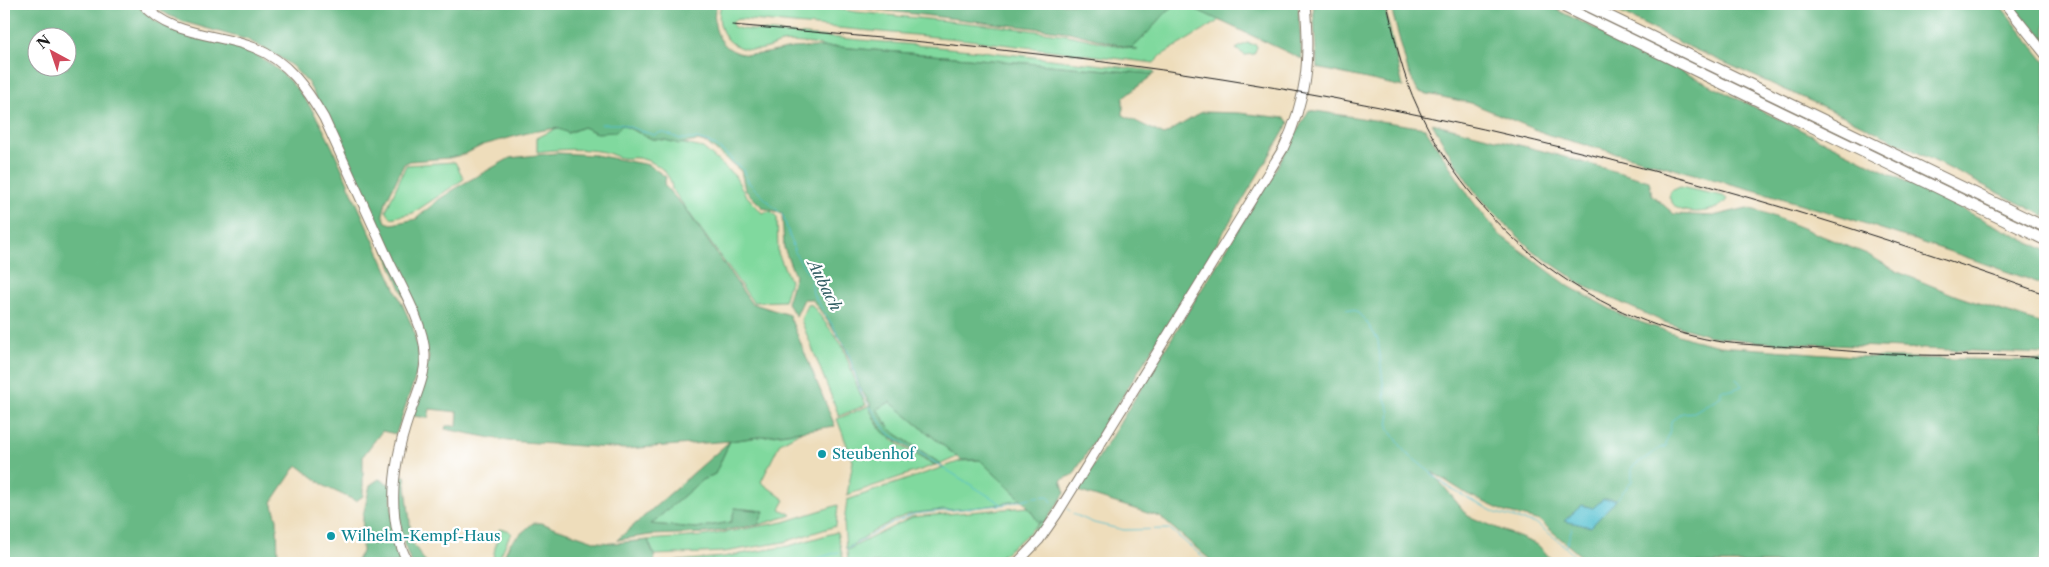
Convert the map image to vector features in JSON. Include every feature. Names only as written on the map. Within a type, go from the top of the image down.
[{"type":"highway","points":[[1558,4],[2045,240]]},
{"type":"highway","points":[[1584,4],[2045,227]]},
{"type":"main road","points":[[143,4],[170,24],[190,32],[237,42],[257,49],[279,61],[295,76],[324,118],[411,306],[424,344],[426,362],[399,448],[394,474],[396,523],[401,547],[408,563]]},
{"type":"main road","points":[[1017,563],[1039,540],[1057,514],[1282,149],[1298,115],[1306,80],[1308,45],[1305,4]]},
{"type":"main road","points":[[2005,4],[2045,54]]},
{"type":"street","points":[[2043,563],[2045,558]]},
{"type":"green space","points":[[4,4],[136,4],[151,18],[167,27],[250,52],[283,74],[298,90],[311,107],[332,146],[413,328],[419,358],[417,372],[396,434],[382,431],[363,456],[363,496],[356,501],[326,487],[297,465],[272,502],[277,519],[278,563],[4,563]]},
{"type":"green space","points":[[151,4],[717,4],[714,18],[720,38],[729,49],[743,54],[750,55],[793,48],[839,47],[1154,74],[1123,98],[1123,115],[1164,135],[1202,112],[1239,113],[1285,118],[1289,123],[1178,308],[1073,475],[1061,480],[1065,493],[1044,524],[1041,521],[1039,523],[1026,504],[980,460],[961,460],[890,402],[877,409],[889,427],[896,434],[941,464],[935,465],[883,432],[871,412],[871,405],[861,390],[843,343],[812,299],[804,299],[796,316],[787,303],[795,276],[784,248],[782,213],[763,208],[745,190],[741,171],[708,144],[698,141],[679,144],[652,139],[622,125],[616,132],[597,133],[583,127],[568,133],[557,128],[531,132],[483,145],[465,154],[449,158],[410,161],[404,164],[386,202],[383,214],[386,222],[392,224],[416,219],[438,200],[461,185],[510,158],[556,153],[595,155],[649,165],[666,177],[664,185],[685,208],[751,303],[789,315],[835,426],[730,441],[626,449],[508,441],[445,429],[446,426],[457,426],[458,412],[430,409],[428,418],[413,416],[429,357],[343,148],[308,83],[292,66],[248,40],[184,22],[168,15]]},
{"type":"green space","points":[[721,4],[806,4],[856,12],[1068,35],[1138,50],[1131,48],[1138,43],[1174,4],[1184,4],[1220,20],[1162,55],[1154,63],[969,40],[740,19],[734,20],[732,24],[734,27],[741,29],[981,51],[1154,71],[1154,74],[821,47],[821,45],[796,42],[782,43],[759,50],[746,49],[738,47],[731,42],[722,30],[719,13]]},
{"type":"green space","points":[[828,4],[1174,4],[1138,43],[1131,48],[1069,32]]},
{"type":"green space","points":[[1184,4],[1298,4],[1302,59]]},
{"type":"green space","points":[[1313,4],[1384,4],[1403,87],[1317,68]]},
{"type":"green space","points":[[1390,4],[1545,4],[2045,250],[2045,285],[1851,219],[1768,194],[1549,135],[1471,103],[1418,92],[1408,71]]},
{"type":"green space","points":[[1603,4],[1999,4],[2045,62],[2045,216],[1846,117],[1685,45]]},
{"type":"green space","points":[[2009,4],[2045,4],[2045,47]]},
{"type":"green space","points":[[1247,43],[1256,45],[1254,54],[1245,55],[1236,49]]},
{"type":"green space","points":[[1309,110],[1425,128],[1471,199],[1500,235],[1570,287],[1625,317],[1694,340],[1720,346],[1866,357],[2045,361],[2045,544],[2038,563],[1589,563],[1540,521],[1505,512],[1467,494],[1432,472],[1468,516],[1538,545],[1555,563],[1214,563],[1160,517],[1078,491],[1278,165]]},
{"type":"green space","points":[[1432,123],[1543,151],[1649,181],[1652,195],[1674,214],[1713,216],[1747,208],[1765,213],[1867,254],[1898,272],[1957,296],[2045,325],[2045,354],[1761,342],[1710,336],[1664,322],[1586,287],[1533,251],[1492,211],[1473,189]]},
{"type":"green space","points":[[622,125],[652,139],[703,148],[735,176],[745,194],[762,213],[771,211],[777,217],[778,253],[790,281],[784,301],[753,302],[672,189],[669,177],[656,164],[638,158],[622,158],[587,150],[570,149],[537,152],[537,138],[557,128],[568,133],[583,127],[597,133]]},
{"type":"green space","points":[[455,162],[464,179],[413,213],[391,218],[386,211],[406,165]]},
{"type":"green space","points":[[1680,187],[1723,196],[1727,199],[1718,207],[1705,211],[1685,211],[1676,207],[1669,197],[1671,191]]},
{"type":"green space","points":[[807,304],[812,305],[842,345],[866,405],[839,416],[801,320]]},
{"type":"green space","points":[[890,402],[957,457],[941,464],[896,434],[877,409]]},
{"type":"green space","points":[[871,405],[873,416],[885,434],[935,465],[847,495],[853,461],[837,419]]},
{"type":"green space","points":[[802,431],[780,443],[761,482],[785,500],[780,509],[792,515],[758,525],[764,511],[735,508],[731,522],[696,528],[651,524],[702,480],[715,474],[730,441]]},
{"type":"green space","points":[[730,441],[715,474],[702,480],[651,524],[696,528],[731,522],[735,508],[764,511],[758,525],[708,533],[650,535],[617,540]]},
{"type":"green space","points":[[980,460],[1021,499],[995,505],[928,511],[906,515],[879,528],[846,549],[844,523],[847,500],[961,461]]},
{"type":"green space","points":[[398,476],[405,476],[412,542],[426,563],[412,563],[407,553],[400,521]]},
{"type":"green space","points":[[379,479],[391,485],[393,525],[403,563],[355,563],[362,552],[363,516],[370,485]]},
{"type":"green space","points":[[838,505],[836,526],[784,542],[724,552],[654,555],[648,540],[704,536],[784,522]]},
{"type":"green space","points":[[1028,507],[1039,523],[992,563],[848,563],[847,550],[912,517]]},
{"type":"green space","points":[[1041,522],[1044,524],[1024,549],[1009,563],[1002,563],[1011,556]]},
{"type":"green space","points":[[533,523],[541,523],[597,542],[614,543],[648,540],[655,563],[501,563],[510,543]]},
{"type":"green space","points":[[499,529],[508,530],[512,534],[497,563],[492,563]]},
{"type":"green space","points":[[837,532],[844,563],[655,563],[723,557],[789,546]]},
{"type":"water","points":[[1603,499],[1617,499],[1591,527],[1564,521],[1582,505],[1593,508]]},
{"type":"waterway","name":"Aubach","points":[[601,124],[620,124],[654,135],[662,132],[680,139],[697,139],[713,144],[730,157],[733,163],[742,168],[749,183],[783,216],[796,255],[811,278],[813,294],[847,349],[861,393],[885,429],[891,435],[1003,505],[1034,497],[1048,496],[1052,502]]},
{"type":"waterway","points":[[1346,309],[1356,311],[1366,321],[1378,340],[1385,399],[1390,412],[1388,427],[1405,452],[1451,489],[1496,513],[1537,524],[1559,541],[1582,563]]},
{"type":"waterway","points":[[1617,499],[1632,481],[1632,467],[1666,446],[1671,421],[1682,413],[1694,412],[1721,396],[1721,390],[1732,390],[1742,386],[1736,378]]},
{"type":"waterway","name":"Aubach","points":[[847,549],[890,524],[914,514],[1002,505]]},
{"type":"waterway","name":"Aubach","points":[[1073,514],[1094,523],[1124,530],[1170,529],[1210,563]]},
{"type":"waterway","points":[[1566,546],[1572,528]]},
{"type":"waterway","name":"Aubach","points":[[800,563],[839,552]]},
{"type":"railway","points":[[1387,4],[1400,57],[1412,95],[1441,151],[1469,191],[1502,228],[1539,260],[1579,288],[1623,311],[1668,329],[1716,341],[1900,354],[2045,358]]},
{"type":"railway","points":[[732,25],[916,41],[1039,54],[1161,70],[1327,97],[1432,118],[1535,141],[1741,195],[1945,259],[2045,294]]},
{"type":"place","name":"Steubenhof","points":[[822,454]]},
{"type":"place","name":"Wilhelm-Kempf-Haus","points":[[331,536]]}]
